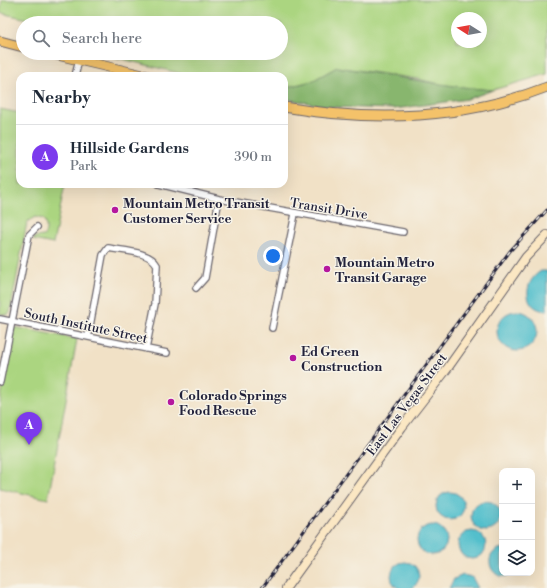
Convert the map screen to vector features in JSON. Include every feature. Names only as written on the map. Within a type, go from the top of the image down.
[{"type":"main road","points":[[0,41],[16,45]]},
{"type":"main road","points":[[79,60],[130,72]]},
{"type":"main road","points":[[288,109],[333,115],[412,116],[485,105],[547,87]]},
{"type":"street","points":[[76,72],[79,60]]},
{"type":"street","name":"Transit Drive","points":[[175,188],[219,199],[296,214],[308,214],[403,232]]},
{"type":"street","points":[[196,288],[205,278],[219,199]]},
{"type":"street","points":[[272,328],[296,214]]},
{"type":"street","points":[[0,382],[29,235],[37,227]]},
{"type":"street","name":"East Las Vegas Street","points":[[286,588],[402,427],[447,369],[526,258],[547,235]]},
{"type":"street","points":[[88,337],[103,255],[108,248],[145,256],[154,260],[157,266],[155,304],[146,349]]},
{"type":"street","name":"South Institute Street","points":[[0,319],[167,353]]},
{"type":"green space","points":[[2,0],[547,0],[547,74],[493,90],[447,86],[418,79],[337,67],[312,81],[288,87],[288,72],[175,72],[126,60],[288,60],[288,16],[16,16],[0,13]]},
{"type":"green space","points":[[337,67],[434,83],[493,90],[468,99],[394,109],[332,107],[288,99],[288,87],[312,81]]},
{"type":"green space","points":[[0,109],[16,112],[16,188],[64,188],[53,244],[33,240],[35,237],[44,236],[46,232],[43,219],[35,217],[27,222],[10,313],[7,315],[0,314]]},
{"type":"green space","points":[[14,327],[77,339],[48,499],[0,488],[0,403]]},
{"type":"water","points":[[541,271],[547,271],[547,311],[533,306],[528,295],[528,288],[531,282]]},
{"type":"water","points":[[521,311],[528,314],[534,320],[537,331],[536,339],[528,348],[521,351],[513,351],[506,348],[498,339],[497,327],[500,320],[509,312]]},
{"type":"water","points":[[450,492],[456,493],[460,496],[463,500],[463,512],[460,516],[456,519],[450,520],[444,519],[440,516],[437,512],[436,506],[437,500],[440,496],[444,493]]},
{"type":"water","points":[[486,501],[496,506],[499,510],[499,522],[496,526],[486,531],[476,526],[471,516],[476,506]]},
{"type":"water","points":[[432,525],[442,530],[447,540],[442,550],[432,555],[422,550],[417,540],[422,530]]},
{"type":"water","points":[[472,531],[478,532],[482,535],[485,539],[485,551],[482,555],[478,558],[472,559],[466,558],[462,555],[459,551],[458,545],[459,539],[462,535],[466,532]]},
{"type":"water","points":[[499,549],[499,575],[491,568],[490,562],[491,556],[495,551]]},
{"type":"water","points":[[400,563],[410,563],[415,566],[418,571],[418,581],[415,586],[410,589],[400,589],[395,586],[392,581],[392,571],[395,566]]},
{"type":"water","points":[[463,575],[472,577],[478,588],[449,588],[454,579]]},
{"type":"railway","points":[[262,588],[510,251],[547,210]]},
{"type":"place","name":"Mountain Metro Transit Customer Service","points":[[115,210]]},
{"type":"place","name":"Mountain Metro Transit Garage","points":[[327,269]]},
{"type":"place","name":"Ed Green Construction","points":[[293,358]]},
{"type":"place","name":"Colorado Springs Food Rescue","points":[[171,402]]},
{"type":"place","name":"Hillside Gardens","points":[[29,445]]}]
